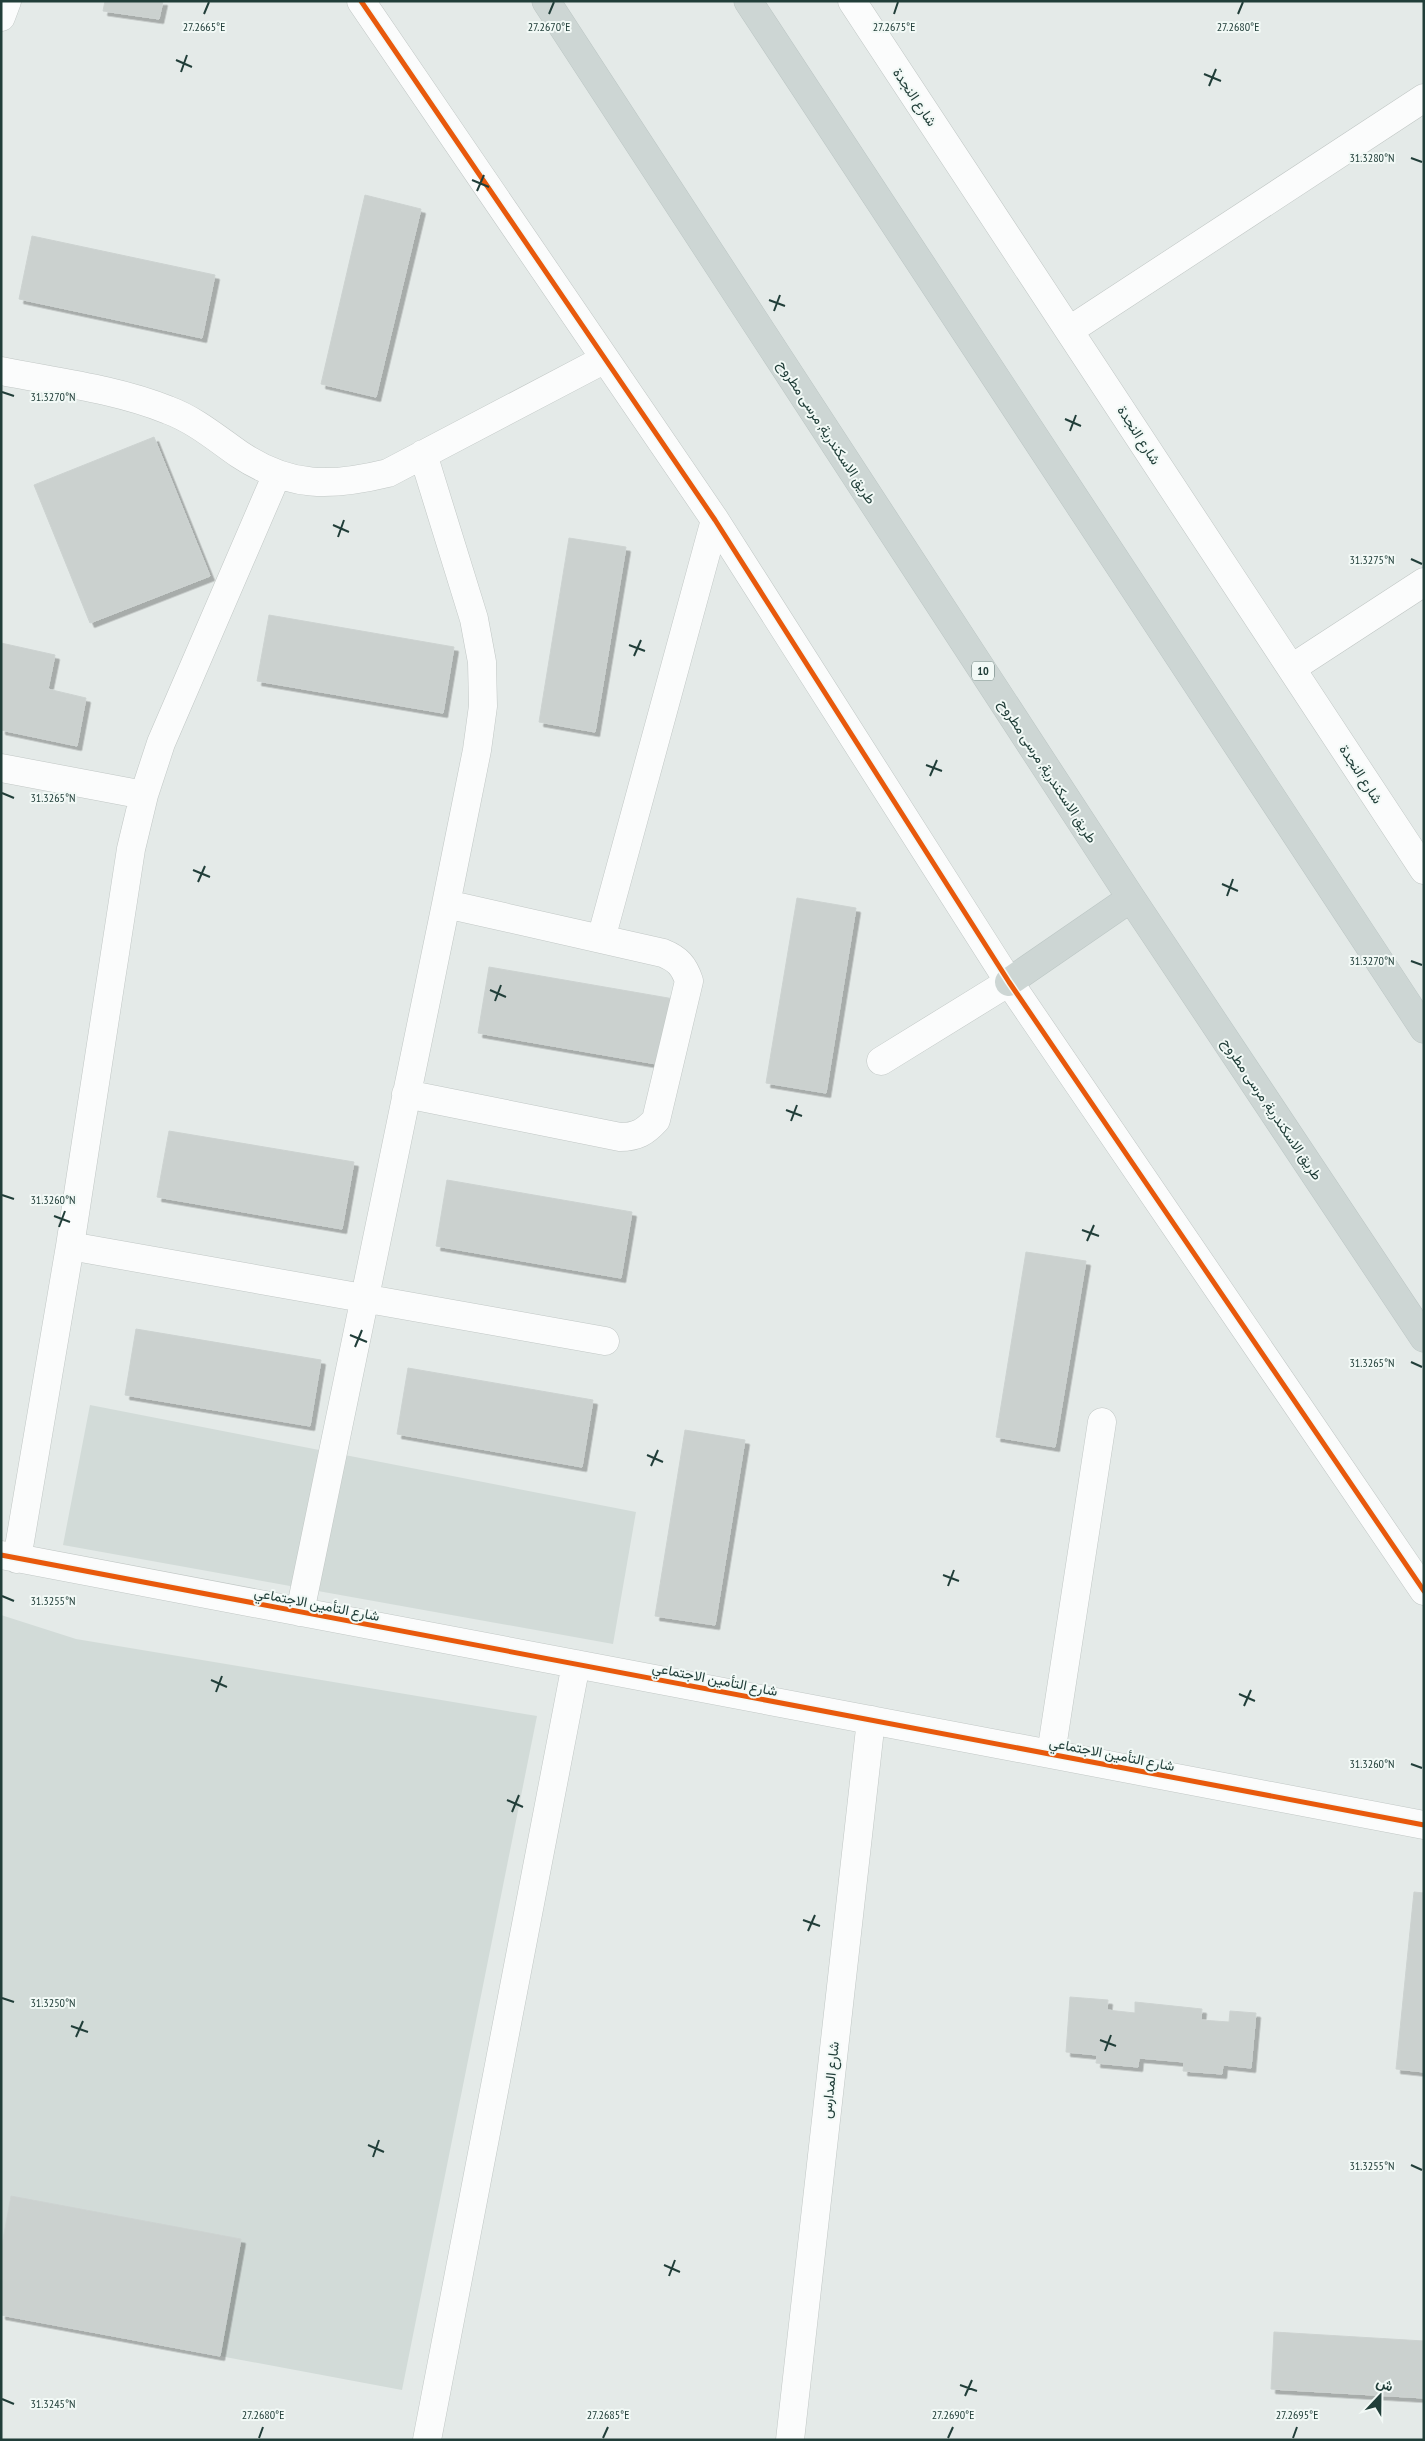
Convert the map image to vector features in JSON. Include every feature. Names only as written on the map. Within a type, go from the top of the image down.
[{"type":"main road","name":"طريق الاسكندرية, مرسى مطروح","points":[[546,1],[1131,898],[1424,1338]]},
{"type":"main road","points":[[748,1],[1424,1029]]},
{"type":"main road","points":[[1009,982],[1131,898]]},
{"type":"street","points":[[1,17],[7,1]]},
{"type":"street","points":[[361,1],[715,520],[1009,982],[1424,1591]]},
{"type":"street","name":"شارع النجدة","points":[[852,1],[1424,870]]},
{"type":"street","points":[[1070,330],[1424,98]]},
{"type":"street","points":[[1,371],[129,397],[169,410],[206,429],[240,455],[277,474],[314,483],[352,482],[388,473],[605,359]]},
{"type":"street","points":[[300,1612],[446,904],[477,750],[483,706],[482,662],[474,619],[423,454]]},
{"type":"street","points":[[9,1557],[70,1246],[131,849],[144,795],[160,743],[277,474]]},
{"type":"street","points":[[601,939],[715,520]]},
{"type":"street","points":[[1292,668],[1424,582]]},
{"type":"street","points":[[1,768],[144,795]]},
{"type":"street","points":[[406,1094],[620,1137],[634,1137],[646,1130],[656,1120],[689,981],[684,968],[675,958],[663,952],[446,904]]},
{"type":"street","points":[[882,1061],[1009,982]]},
{"type":"street","points":[[70,1246],[606,1341]]},
{"type":"street","points":[[1051,1754],[1102,1422]]},
{"type":"street","name":"شارع التأمين الاجتماعي","points":[[9,1557],[1424,1825]]},
{"type":"street","points":[[427,2440],[576,1664]]},
{"type":"street","name":"شارع المدارس","points":[[790,2440],[871,1720]]},
{"type":"shaded area","points":[[90,1405],[636,1512],[613,1644],[63,1545]]},
{"type":"shaded area","points":[[1,1615],[76,1639],[537,1716],[402,2390],[1,2315]]},
{"type":"building","points":[[105,1],[163,1],[159,19],[103,11]]},
{"type":"building","points":[[365,195],[421,209],[376,397],[321,384]]},
{"type":"building","points":[[32,236],[215,275],[202,338],[19,299]]},
{"type":"building","points":[[154,437],[210,576],[90,623],[34,485]]},
{"type":"building","points":[[569,538],[626,547],[595,732],[539,722]]},
{"type":"building","points":[[269,615],[454,647],[443,713],[257,681]]},
{"type":"building","points":[[1,643],[55,655],[48,689],[86,698],[77,746],[1,730]]},
{"type":"building","points":[[797,898],[856,908],[826,1093],[766,1083]]},
{"type":"building","points":[[489,967],[674,999],[662,1065],[478,1033]]},
{"type":"building","points":[[169,1131],[354,1162],[342,1229],[157,1197]]},
{"type":"building","points":[[447,1180],[632,1212],[621,1278],[436,1246]]},
{"type":"building","points":[[1026,1252],[1086,1261],[1055,1447],[996,1437]]},
{"type":"building","points":[[136,1329],[321,1360],[310,1426],[125,1395]]},
{"type":"building","points":[[408,1368],[593,1400],[582,1467],[397,1434]]},
{"type":"building","points":[[685,1430],[745,1440],[715,1625],[655,1616]]},
{"type":"building","points":[[1414,1892],[1424,1893],[1424,2072],[1396,2069]]},
{"type":"building","points":[[1070,1997],[1108,2000],[1107,2010],[1135,2013],[1135,2002],[1202,2009],[1201,2020],[1229,2022],[1230,2011],[1256,2013],[1251,2068],[1223,2065],[1222,2074],[1183,2071],[1184,2062],[1139,2058],[1138,2067],[1096,2063],[1097,2055],[1066,2052]]},
{"type":"building","points":[[11,2196],[241,2239],[220,2356],[1,2315],[1,2250]]},
{"type":"building","points":[[1274,2332],[1424,2341],[1424,2398],[1271,2389]]},
{"type":"cycle path","points":[[361,1],[715,520],[1009,982],[1424,1591]]},
{"type":"cycle path","points":[[1,1555],[1424,1825]]}]
